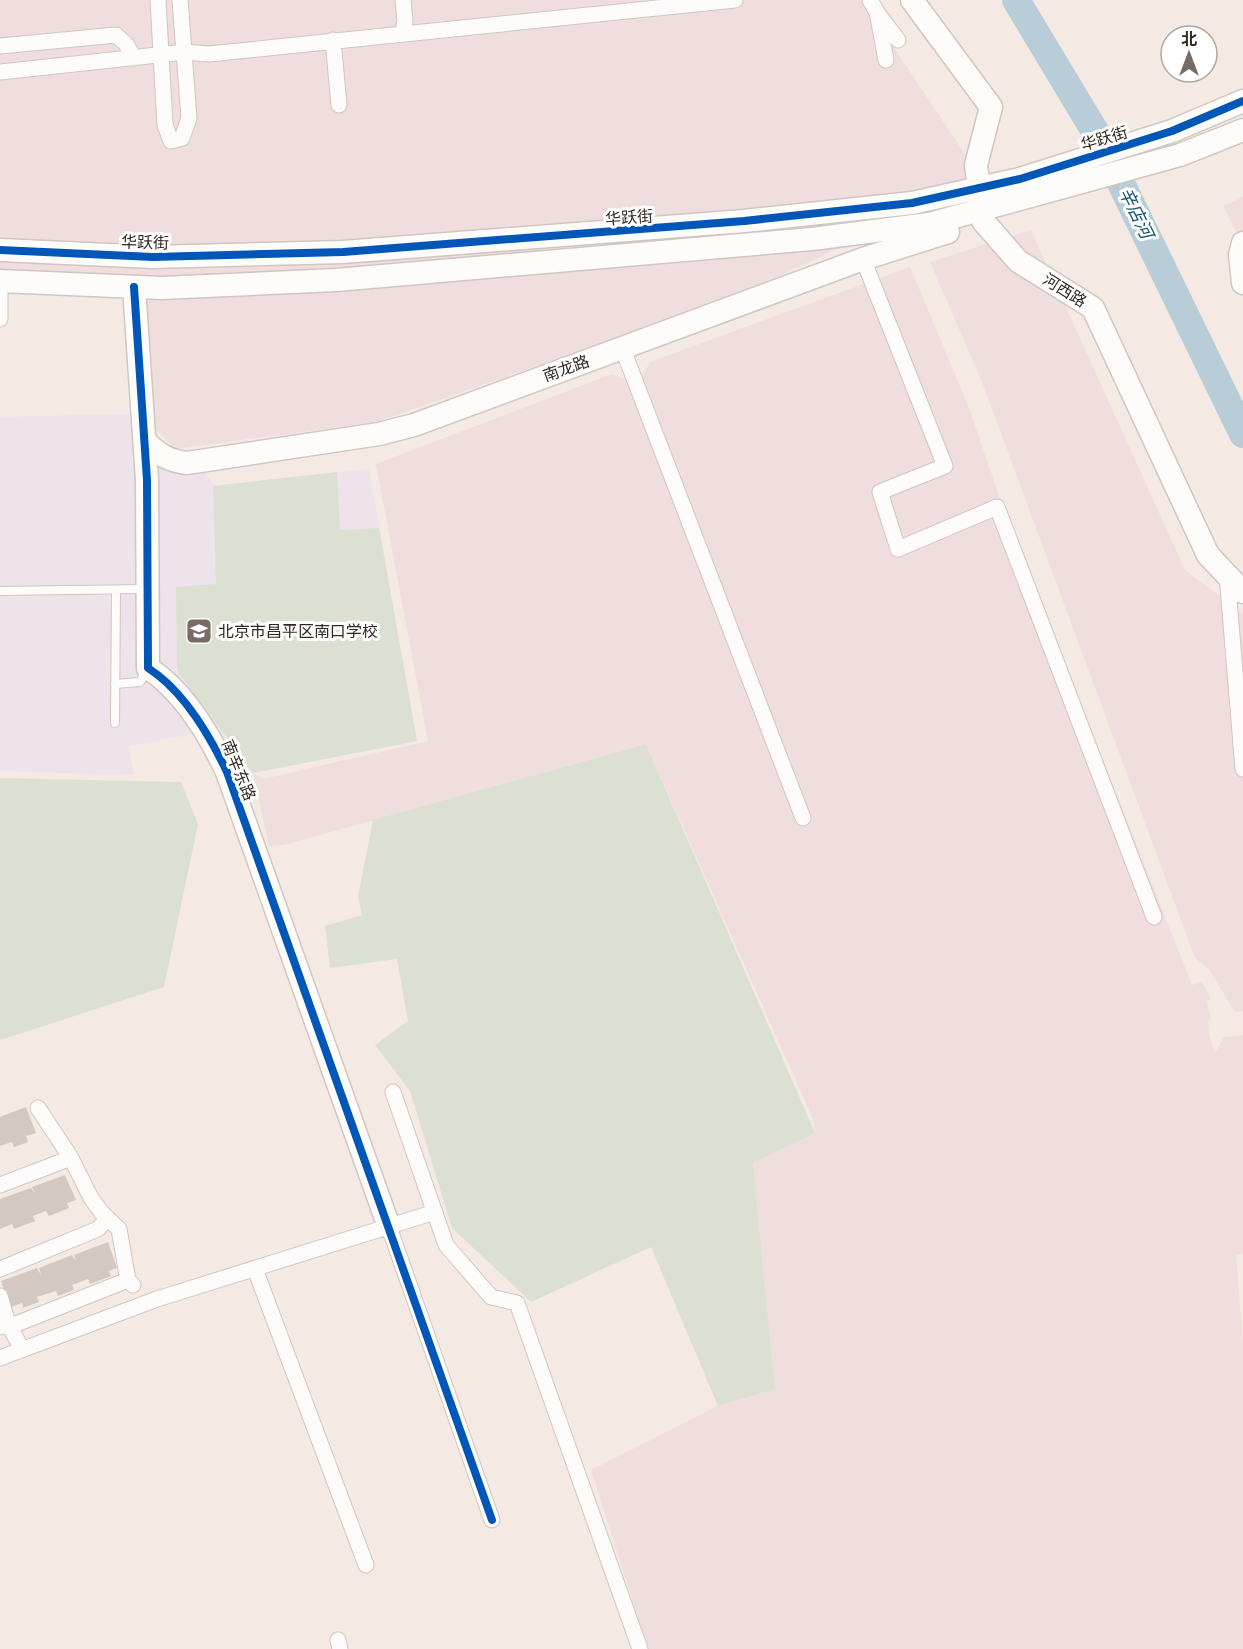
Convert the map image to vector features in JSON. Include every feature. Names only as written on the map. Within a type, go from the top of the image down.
[{"type":"street","points":[[158,0],[165,125],[171,141],[182,138],[189,118],[180,0]]},
{"type":"street","points":[[403,0],[405,21],[403,32]]},
{"type":"street","points":[[0,72],[185,52],[209,54],[403,32],[735,0]]},
{"type":"street","points":[[912,0],[991,107],[976,165],[982,216]]},
{"type":"street","points":[[874,6],[898,40]]},
{"type":"street","points":[[874,6],[886,60]]},
{"type":"street","points":[[0,46],[116,34],[126,44],[134,58]]},
{"type":"street","points":[[333,40],[339,105]]},
{"type":"street","name":"华跃街","points":[[0,280],[162,288],[336,280],[812,239],[929,224],[982,216],[1026,188],[1243,101]]},
{"type":"street","name":"华跃街","points":[[0,250],[153,257],[342,252],[744,221],[912,203],[979,188],[1026,188],[1180,154],[1243,130]]},
{"type":"street","name":"南龙路","points":[[145,441],[160,455],[176,462],[188,463],[379,434],[414,425],[982,216]]},
{"type":"street","name":"河西路","points":[[982,216],[1018,261],[1093,308],[1208,555],[1243,592]]},
{"type":"street","points":[[1242,281],[1240,255],[1243,243]]},
{"type":"street","points":[[863,259],[945,465],[880,492],[898,549],[997,507],[1154,918]]},
{"type":"street","points":[[0,280],[0,318]]},
{"type":"street","points":[[134,287],[145,441],[148,668]]},
{"type":"street","points":[[622,347],[803,818]]},
{"type":"street","points":[[1227,575],[1243,769]]},
{"type":"street","name":"南辛东路","points":[[148,668],[162,676],[210,735],[226,772],[389,1227]]},
{"type":"street","points":[[393,1092],[446,1245],[491,1297],[517,1304],[640,1649]]},
{"type":"street","points":[[4,1326],[16,1324],[131,1283],[127,1262],[120,1246],[122,1236],[119,1229],[107,1219],[87,1191],[71,1158],[38,1108]]},
{"type":"street","points":[[0,1185],[71,1158]]},
{"type":"street","points":[[0,1358],[157,1299],[435,1212]]},
{"type":"street","points":[[0,1269],[98,1229],[107,1219]]},
{"type":"street","points":[[389,1227],[492,1521]]},
{"type":"street","points":[[255,1269],[366,1566]]},
{"type":"street","points":[[0,1296],[4,1326],[22,1350]]},
{"type":"lane","points":[[0,591],[148,589]]},
{"type":"lane","points":[[115,723],[116,590]]},
{"type":"lane","points":[[115,684],[140,682],[148,668]]},
{"type":"shaded area","points":[[0,0],[862,0],[965,154],[972,210],[835,250],[742,294],[376,422],[175,449],[154,427],[142,294],[0,289]]},
{"type":"shaded area","points":[[1243,197],[1243,244],[1223,206]]},
{"type":"shaded area","points":[[1031,230],[1185,570],[1243,614],[1243,1011],[1235,1012],[1208,968],[1195,958],[982,382],[930,262]]},
{"type":"shaded area","points":[[910,267],[969,408],[999,496],[1192,985],[1202,982],[1211,999],[1206,1001],[1211,1018],[1208,1022],[1209,1036],[1215,1053],[1224,1037],[1243,1035],[1243,1254],[1236,1255],[1243,1343],[1243,1649],[648,1649],[591,1470],[718,1406],[775,1389],[753,1163],[815,1133],[814,1121],[646,744],[284,845],[269,846],[253,773],[263,779],[428,741],[376,464],[612,374],[624,379],[644,373],[650,362]]},
{"type":"shaded area","name":"北京市昌平区南口学校","points":[[132,414],[135,432],[204,470],[213,486],[369,469],[417,741],[253,773],[235,766],[192,734],[128,746],[134,775],[0,771],[0,417]]},
{"type":"shaded area","points":[[337,472],[340,530],[379,528],[417,741],[253,773],[177,670],[176,587],[216,584],[213,486]]},
{"type":"shaded area","points":[[646,744],[815,1133],[753,1163],[775,1389],[718,1406],[651,1247],[531,1302],[452,1228],[410,1091],[375,1045],[408,1021],[397,959],[330,968],[325,926],[362,915],[358,896],[373,820]]},
{"type":"shaded area","points":[[0,778],[181,782],[198,824],[164,987],[0,1040]]},
{"type":"building","points":[[26,1107],[36,1133],[26,1136],[28,1142],[14,1147],[12,1142],[0,1146],[0,1117]]},
{"type":"building","points":[[65,1175],[76,1200],[67,1203],[69,1208],[49,1216],[46,1211],[33,1216],[35,1221],[14,1229],[12,1224],[0,1229],[0,1199],[31,1188],[35,1193],[32,1187]]},
{"type":"building","points":[[108,1242],[117,1268],[109,1271],[111,1276],[90,1284],[88,1279],[72,1285],[74,1290],[58,1296],[56,1291],[37,1297],[39,1302],[23,1308],[22,1303],[11,1307],[1,1281],[37,1268],[41,1275],[39,1268],[72,1255],[76,1261],[74,1255]]},
{"type":"waterway","name":"辛店河","points":[[1016,0],[1099,138],[1243,434]]},
{"type":"cycle path","points":[[0,250],[153,257],[343,252],[744,221],[912,203],[1020,179],[1172,131],[1243,101]]},
{"type":"cycle path","points":[[134,287],[147,480],[148,668],[173,689],[194,714],[227,772],[492,1520]]},
{"type":"place","name":"北京市昌平区南口学校","points":[[199,631]]}]
